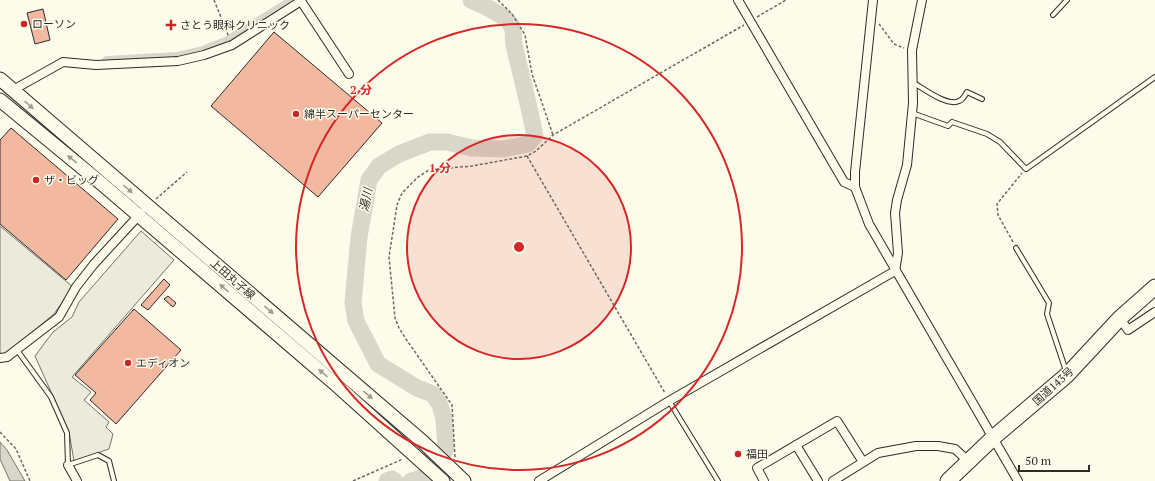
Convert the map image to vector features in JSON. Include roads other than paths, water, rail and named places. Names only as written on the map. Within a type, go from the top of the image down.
[{"type":"highway","name":"国道143号","points":[[948,481],[994,437],[1067,375],[1120,318],[1155,287]]},
{"type":"main road","name":"上田丸子線","points":[[0,79],[424,442],[464,481]]},
{"type":"main road","name":"上田丸子線","points":[[0,100],[139,215],[334,382],[441,479]]},
{"type":"street","points":[[13,90],[63,62],[96,66],[142,62],[164,62],[191,59],[219,51],[232,45],[301,0],[349,74]]},
{"type":"street","points":[[738,0],[844,182],[855,187]]},
{"type":"street","points":[[873,0],[855,187],[869,224],[895,271],[994,437],[1018,481]]},
{"type":"street","points":[[895,271],[898,253],[895,213],[896,200],[908,165],[912,113],[912,50],[922,0]]},
{"type":"street","points":[[0,358],[7,357],[59,317],[76,287],[94,264],[148,205]]},
{"type":"street","points":[[539,481],[669,401],[895,271]]},
{"type":"street","points":[[1120,318],[1128,330],[1155,312]]},
{"type":"street","points":[[764,481],[757,468],[837,421],[863,462]]},
{"type":"street","points":[[796,445],[818,481]]},
{"type":"street","points":[[833,481],[878,453],[923,446],[938,446],[955,449],[968,461]]},
{"type":"street","points":[[68,465],[76,481]]},
{"type":"lane","points":[[1053,15],[1067,0]]},
{"type":"lane","points":[[912,113],[948,126],[952,122],[987,134],[1000,142],[1026,169],[1155,77]]},
{"type":"lane","points":[[912,82],[940,99],[952,102],[959,102],[967,92],[982,99]]},
{"type":"lane","points":[[1016,248],[1049,302],[1047,314],[1067,375]]},
{"type":"lane","points":[[17,350],[51,397],[67,433],[68,465],[98,455],[109,461],[114,481]]},
{"type":"lane","points":[[669,401],[718,481]]},
{"type":"waterway","points":[[107,61],[177,57],[203,51],[226,42],[294,0]]},
{"type":"waterway","name":"湯川","points":[[411,481],[420,479],[438,466],[446,448],[444,419],[440,405],[433,394],[417,388],[378,364],[356,321],[353,303],[359,237],[369,180],[379,166],[399,154],[430,142],[447,142],[472,148],[504,149],[528,144],[535,136],[513,42],[513,30],[511,25],[505,18],[496,12],[471,0]]},
{"type":"waterway","name":"湯川","points":[[387,481],[392,479],[395,481]]},
{"type":"place","name":"ローソン","points":[[24,24]]},
{"type":"place","name":"さとう眼科クリニック","points":[[171,25]]},
{"type":"place","name":"綿半スーパーセンター","points":[[296,114]]},
{"type":"place","name":"ザ・ビッグ","points":[[36,180]]},
{"type":"place","name":"エディオン","points":[[128,363]]},
{"type":"place","name":"福田","points":[[738,454]]}]
